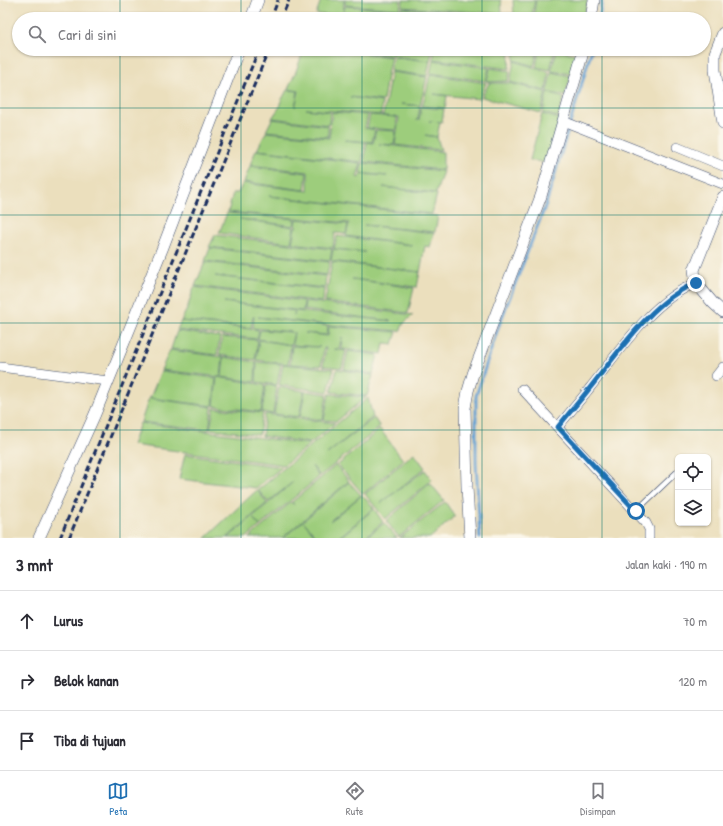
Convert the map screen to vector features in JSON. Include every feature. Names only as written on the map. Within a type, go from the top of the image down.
[{"type":"street","points":[[253,12],[258,0]]},
{"type":"street","points":[[591,12],[594,0]]},
{"type":"street","points":[[723,33],[715,53],[715,70],[723,123]]},
{"type":"street","points":[[39,538],[95,414],[163,247],[235,56]]},
{"type":"street","points":[[470,538],[465,416],[468,391],[540,196],[564,122],[582,56]]},
{"type":"street","points":[[564,122],[575,125],[723,184]]},
{"type":"street","points":[[677,147],[723,166]]},
{"type":"street","points":[[723,197],[694,270],[696,283],[723,312]]},
{"type":"street","points":[[558,427],[619,350],[644,322],[663,303],[684,288],[696,283]]},
{"type":"street","points":[[0,367],[108,381]]},
{"type":"street","points":[[716,376],[723,367]]},
{"type":"street","points":[[522,389],[636,511],[649,529],[649,538]]},
{"type":"lane","points":[[636,511],[675,474]]},
{"type":"green space","points":[[321,0],[344,0],[343,12],[317,12]]},
{"type":"green space","points":[[345,0],[401,0],[400,9],[345,5]]},
{"type":"green space","points":[[403,0],[501,0],[502,12],[473,12],[402,7]]},
{"type":"green space","points":[[513,0],[535,0],[532,12],[514,12]]},
{"type":"green space","points":[[536,0],[588,0],[585,12],[534,12]]},
{"type":"green space","points":[[345,6],[401,10],[401,12],[344,12]]},
{"type":"green space","points":[[402,8],[450,12],[402,12]]},
{"type":"green space","points":[[301,56],[391,57],[383,101],[350,97],[382,102],[381,115],[306,109],[330,112],[329,125],[272,118],[281,105],[280,103],[287,90],[298,91],[295,107],[299,91],[288,89]]},
{"type":"green space","points":[[393,56],[431,56],[430,61]]},
{"type":"green space","points":[[434,56],[510,56],[509,69],[433,59]]},
{"type":"green space","points":[[514,56],[536,56],[534,66],[514,60]]},
{"type":"green space","points":[[538,56],[554,56],[550,70],[536,67]]},
{"type":"green space","points":[[555,56],[576,56],[571,74],[551,71]]},
{"type":"green space","points":[[393,57],[430,61],[427,76],[390,71]]},
{"type":"green space","points":[[433,60],[489,68],[486,81],[430,73]]},
{"type":"green space","points":[[514,61],[549,72],[546,91],[510,82]]},
{"type":"green space","points":[[490,68],[510,71],[508,81],[487,82]]},
{"type":"green space","points":[[391,72],[427,77],[418,119],[416,120],[419,120],[421,107],[444,109],[442,122],[429,121],[440,122],[437,137],[441,150],[395,145],[399,117],[383,116]]},
{"type":"green space","points":[[551,72],[571,76],[565,96],[547,92]]},
{"type":"green space","points":[[430,74],[486,83],[479,99],[434,94],[447,96],[445,108],[422,106]]},
{"type":"green space","points":[[489,83],[509,83],[546,92],[541,113],[482,97]]},
{"type":"green space","points":[[547,92],[564,98],[558,117],[543,113]]},
{"type":"green space","points":[[332,112],[368,115],[365,128],[375,130],[372,142],[344,140],[365,142],[362,162],[257,150],[266,132],[329,138]]},
{"type":"green space","points":[[542,114],[560,119],[547,163],[530,160]]},
{"type":"green space","points":[[370,115],[397,117],[396,130],[367,128]]},
{"type":"green space","points":[[272,119],[328,126],[328,137],[266,131]]},
{"type":"green space","points":[[376,130],[396,131],[394,145],[379,144],[443,152],[443,170],[364,162],[367,142],[373,143]]},
{"type":"green space","points":[[256,150],[361,163],[357,177],[359,178],[360,174],[387,176],[360,173],[362,163],[443,171],[436,193],[383,187],[437,194],[432,214],[269,196],[438,216],[435,232],[364,225],[434,233],[430,247],[425,246],[420,272],[331,261],[333,249],[365,252],[334,249],[337,236],[412,245],[346,236],[349,223],[228,212],[233,193],[238,193],[243,183],[308,191],[308,172],[250,165]]},
{"type":"green space","points":[[250,166],[307,173],[305,190],[244,182]]},
{"type":"green space","points":[[227,213],[295,219],[294,226],[240,219],[294,227],[291,243],[219,233]]},
{"type":"green space","points":[[296,219],[348,224],[346,234],[335,233],[333,248],[292,243],[295,227],[297,227],[295,226]]},
{"type":"green space","points":[[215,235],[332,249],[330,261],[209,247]]},
{"type":"green space","points":[[210,248],[330,262],[327,275],[205,261]]},
{"type":"green space","points":[[205,262],[326,276],[325,288],[215,276],[324,289],[323,302],[195,286]]},
{"type":"green space","points":[[332,262],[420,272],[417,287],[352,279],[414,288],[408,313],[325,302]]},
{"type":"green space","points":[[194,287],[304,301],[303,311],[224,302],[295,311],[391,321],[304,310],[305,301],[413,315],[404,323],[400,331],[258,317],[328,326],[327,335],[305,333],[328,336],[329,326],[397,332],[393,344],[384,343],[382,354],[341,349],[342,337],[339,349],[334,349],[346,351],[342,368],[323,366],[326,348],[324,348],[321,366],[290,364],[292,346],[320,347],[292,345],[294,332],[291,345],[258,339],[260,330],[292,332],[253,328],[254,316],[251,328],[181,321],[187,309]]},
{"type":"green space","points":[[181,321],[259,330],[257,339],[177,330]]},
{"type":"green space","points":[[177,331],[220,337],[217,355],[171,349]]},
{"type":"green space","points":[[222,337],[258,340],[255,360],[219,355]]},
{"type":"green space","points":[[259,340],[291,345],[288,364],[256,360]]},
{"type":"green space","points":[[170,350],[223,357],[221,377],[161,370]]},
{"type":"green space","points":[[348,351],[378,355],[373,374],[344,369]]},
{"type":"green space","points":[[224,357],[256,362],[255,382],[222,377]]},
{"type":"green space","points":[[257,362],[281,364],[277,385],[256,382]]},
{"type":"green space","points":[[283,364],[334,369],[328,392],[279,385]]},
{"type":"green space","points":[[337,369],[373,375],[367,396],[331,392]]},
{"type":"green space","points":[[161,371],[216,378],[213,406],[150,398]]},
{"type":"green space","points":[[217,377],[265,385],[261,412],[214,406]]},
{"type":"green space","points":[[266,385],[277,386],[273,414],[262,412]]},
{"type":"green space","points":[[279,387],[304,391],[299,417],[274,414]]},
{"type":"green space","points":[[305,391],[327,394],[323,420],[300,417]]},
{"type":"green space","points":[[329,394],[366,397],[337,421],[324,420]]},
{"type":"green space","points":[[149,398],[212,407],[209,430],[141,422]]},
{"type":"green space","points":[[368,398],[373,417],[327,454],[374,418],[380,427],[320,476],[312,466],[319,477],[246,538],[228,538],[293,482],[268,502],[258,490]]},
{"type":"green space","points":[[214,408],[263,413],[259,435],[210,429]]},
{"type":"green space","points":[[265,414],[335,423],[311,443],[262,436]]},
{"type":"green space","points":[[140,423],[310,444],[284,465],[132,445]]},
{"type":"green space","points":[[380,429],[403,460],[363,494],[338,465]]},
{"type":"green space","points":[[414,453],[425,468],[381,503],[425,470],[432,480],[385,519],[365,494]]},
{"type":"green space","points":[[185,454],[282,467],[256,488],[179,479]]},
{"type":"green space","points":[[336,465],[349,481],[282,538],[249,538],[291,502],[294,505],[292,502]]},
{"type":"green space","points":[[349,482],[361,495],[330,521],[362,495],[374,508],[338,538],[318,538],[304,522],[317,538],[283,538]]},
{"type":"green space","points":[[430,483],[444,500],[399,537],[386,521]]},
{"type":"green space","points":[[257,490],[267,503],[227,538],[205,538]]},
{"type":"green space","points":[[445,502],[455,516],[430,538],[400,538]]},
{"type":"green space","points":[[374,509],[383,522],[364,538],[339,538]]},
{"type":"green space","points":[[384,523],[397,538],[365,538]]},
{"type":"waterway","points":[[600,12],[602,0]]},
{"type":"waterway","points":[[480,538],[476,462],[476,396],[498,328],[546,204],[590,56]]},
{"type":"railway","points":[[274,12],[278,0]]},
{"type":"railway","points":[[284,12],[289,0]]},
{"type":"railway","points":[[60,538],[256,56]]},
{"type":"railway","points":[[69,538],[266,56]]},
{"type":"route","points":[[636,511],[558,427],[619,350],[644,322],[663,303],[684,288],[696,283]]}]
